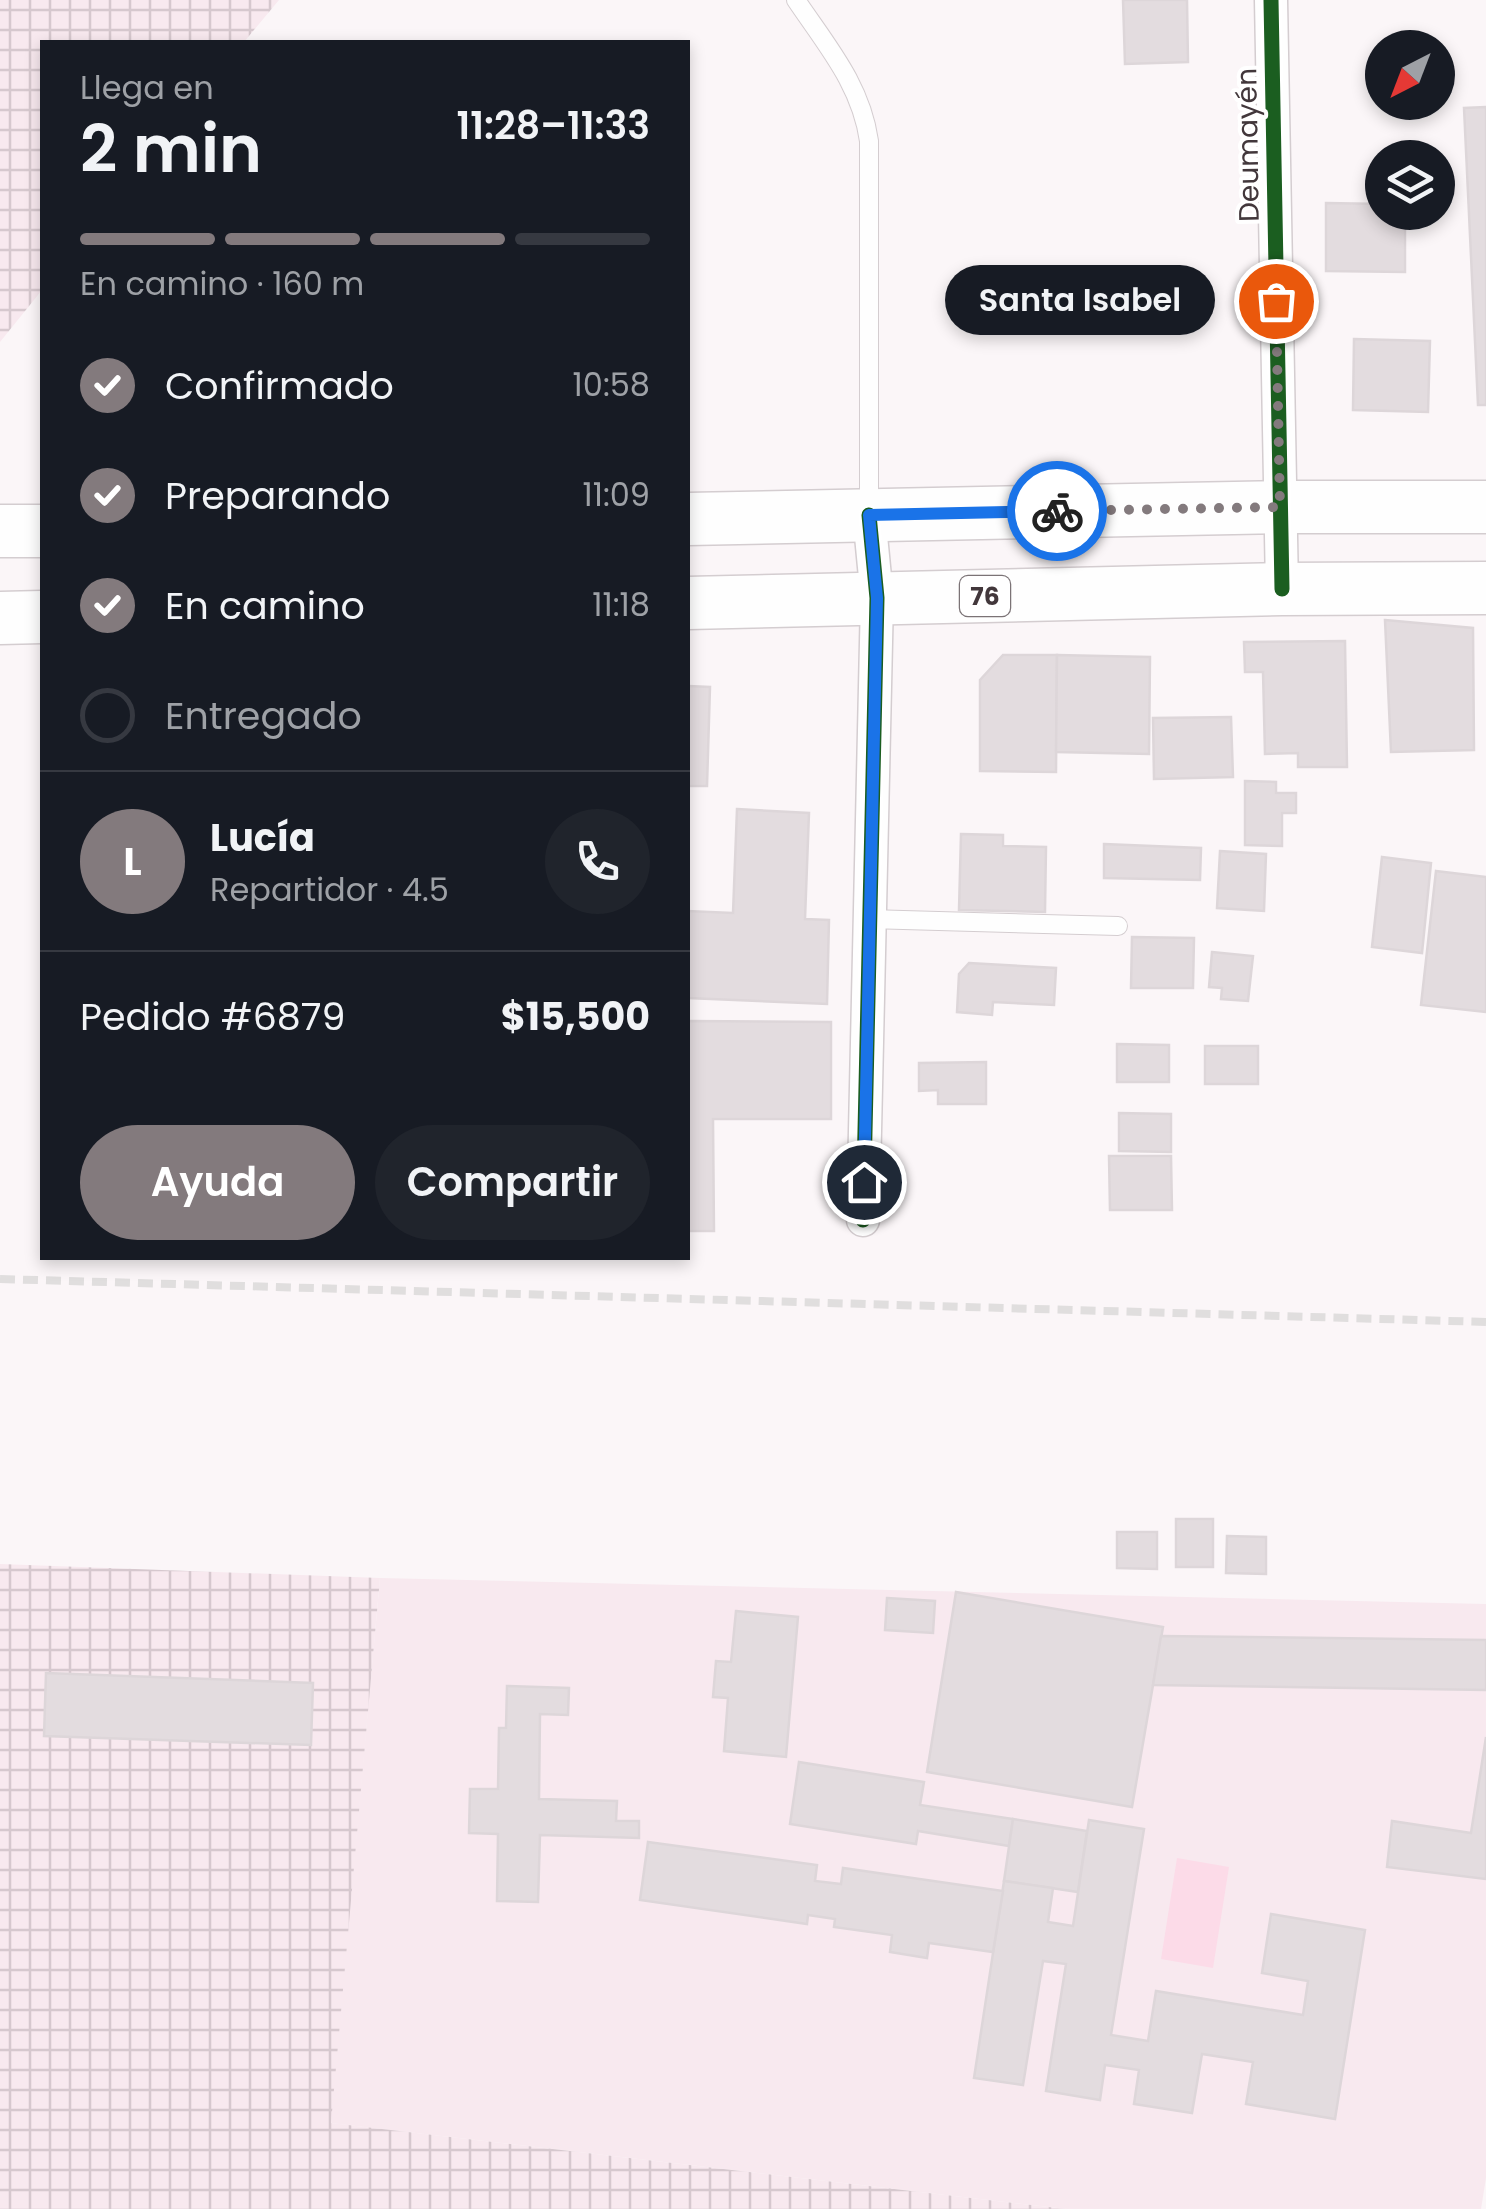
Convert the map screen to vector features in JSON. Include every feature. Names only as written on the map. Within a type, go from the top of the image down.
[{"type":"main road","points":[[690,518],[1486,507]]},
{"type":"main road","points":[[0,532],[40,530]]},
{"type":"main road","name":"76","points":[[690,602],[1486,588]]},
{"type":"main road","points":[[0,618],[40,617]]},
{"type":"street","name":"Deumayén","points":[[1271,0],[1282,589]]},
{"type":"street","points":[[863,1220],[877,598],[869,515]]},
{"type":"lane","points":[[796,0],[854,89],[864,111],[869,141],[869,515]]},
{"type":"lane","points":[[868,919],[1118,926]]},
{"type":"shaded area","points":[[0,0],[279,0],[246,40],[40,40],[40,292],[0,342]]},
{"type":"shaded area","points":[[0,1564],[380,1578],[331,2123],[1066,2209],[0,2209]]},
{"type":"shaded area","points":[[380,1578],[1486,1604],[1486,2178],[1481,2209],[1066,2209],[330,2123]]},
{"type":"shaded area","points":[[1177,1858],[1229,1867],[1213,1968],[1161,1959]]},
{"type":"building","points":[[1123,0],[1187,0],[1188,62],[1125,64]]},
{"type":"building","points":[[1486,107],[1486,405],[1478,405],[1464,108]]},
{"type":"building","points":[[1326,203],[1365,204],[1365,230],[1405,230],[1405,272],[1326,271]]},
{"type":"building","points":[[1354,339],[1430,341],[1428,412],[1353,410]]},
{"type":"building","points":[[1385,620],[1473,628],[1474,750],[1391,752]]},
{"type":"building","points":[[1345,641],[1347,767],[1298,767],[1298,753],[1265,754],[1263,672],[1245,672],[1244,642]]},
{"type":"building","points":[[1003,655],[1057,655],[1056,772],[980,771],[980,680]]},
{"type":"building","points":[[1057,655],[1150,657],[1149,754],[1056,752]]},
{"type":"building","points":[[690,686],[710,687],[707,786],[690,786]]},
{"type":"building","points":[[1231,717],[1233,777],[1154,779],[1153,718]]},
{"type":"building","points":[[1245,781],[1276,782],[1276,793],[1296,793],[1296,813],[1282,813],[1282,846],[1245,845]]},
{"type":"building","points":[[737,809],[809,813],[805,919],[829,920],[827,1004],[690,998],[690,911],[733,913]]},
{"type":"building","points":[[961,834],[1003,835],[1003,846],[1046,847],[1045,912],[959,910]]},
{"type":"building","points":[[1104,844],[1201,848],[1200,880],[1104,878]]},
{"type":"building","points":[[1220,851],[1266,854],[1264,911],[1217,908]]},
{"type":"building","points":[[1382,857],[1431,863],[1422,953],[1372,947]]},
{"type":"building","points":[[1436,871],[1486,877],[1486,1012],[1421,1005]]},
{"type":"building","points":[[1132,937],[1194,938],[1193,988],[1131,988]]},
{"type":"building","points":[[1212,952],[1253,956],[1248,1001],[1221,999],[1222,988],[1209,987]]},
{"type":"building","points":[[969,963],[1056,968],[1054,1005],[993,1002],[992,1015],[957,1012],[959,974]]},
{"type":"building","points":[[690,1021],[831,1022],[831,1119],[713,1119],[714,1231],[690,1231]]},
{"type":"building","points":[[1117,1044],[1169,1045],[1169,1082],[1117,1082]]},
{"type":"building","points":[[1205,1046],[1258,1046],[1258,1084],[1205,1084]]},
{"type":"building","points":[[986,1062],[986,1104],[938,1104],[938,1090],[919,1091],[919,1063]]},
{"type":"building","points":[[1119,1113],[1171,1114],[1171,1152],[1119,1151]]},
{"type":"building","points":[[1109,1156],[1171,1156],[1172,1210],[1110,1210]]},
{"type":"building","points":[[1176,1519],[1213,1519],[1213,1567],[1176,1567]]},
{"type":"building","points":[[1117,1532],[1157,1532],[1157,1569],[1117,1568]]},
{"type":"building","points":[[1227,1536],[1266,1537],[1266,1574],[1226,1573]]},
{"type":"building","points":[[956,1592],[1163,1627],[1132,1807],[927,1772]]},
{"type":"building","points":[[887,1598],[935,1601],[933,1633],[885,1630]]},
{"type":"building","points":[[736,1611],[798,1617],[786,1757],[724,1751],[728,1698],[713,1697],[716,1661],[731,1662]]},
{"type":"building","points":[[1161,1636],[1486,1640],[1486,1690],[1153,1685]]},
{"type":"building","points":[[46,1673],[313,1683],[311,1745],[44,1736]]},
{"type":"building","points":[[507,1686],[569,1688],[568,1715],[540,1714],[539,1799],[617,1801],[616,1821],[639,1821],[639,1838],[540,1835],[538,1902],[497,1901],[498,1834],[469,1833],[470,1789],[498,1789],[499,1728],[506,1728]]},
{"type":"building","points":[[1486,1737],[1486,1879],[1387,1867],[1392,1821],[1471,1833]]},
{"type":"building","points":[[799,1762],[924,1782],[920,1805],[1013,1819],[1009,1846],[918,1831],[916,1844],[790,1824]]},
{"type":"building","points":[[1013,1819],[1087,1831],[1078,1892],[1004,1881]]},
{"type":"building","points":[[1089,1820],[1144,1829],[1111,2035],[1148,2041],[1156,1991],[1303,2015],[1308,1981],[1262,1973],[1271,1914],[1365,1930],[1335,2119],[1246,2104],[1253,2062],[1202,2054],[1192,2113],[1134,2104],[1139,2070],[1105,2065],[1100,2100],[1046,2091],[1066,1964],[1043,1961],[1023,2085],[974,2078],[1004,1881],[1053,1888],[1048,1922],[1073,1926]]},
{"type":"building","points":[[648,1842],[817,1865],[815,1881],[841,1884],[843,1868],[1003,1891],[993,1952],[929,1943],[927,1958],[890,1952],[892,1935],[834,1927],[835,1919],[808,1915],[807,1924],[640,1900]]},
{"type":"railway","points":[[0,1279],[1486,1322]]},
{"type":"cycle path","points":[[1271,0],[1282,589]]},
{"type":"cycle path","points":[[863,1220],[877,598],[869,515]]},
{"type":"way so far","points":[[1057,511],[1280,507],[1276,301]]},
{"type":"place","name":"Santa Isabel","points":[[1276,301]]},
{"type":"route","points":[[864,1182],[877,598],[869,515],[1057,511]]}]
